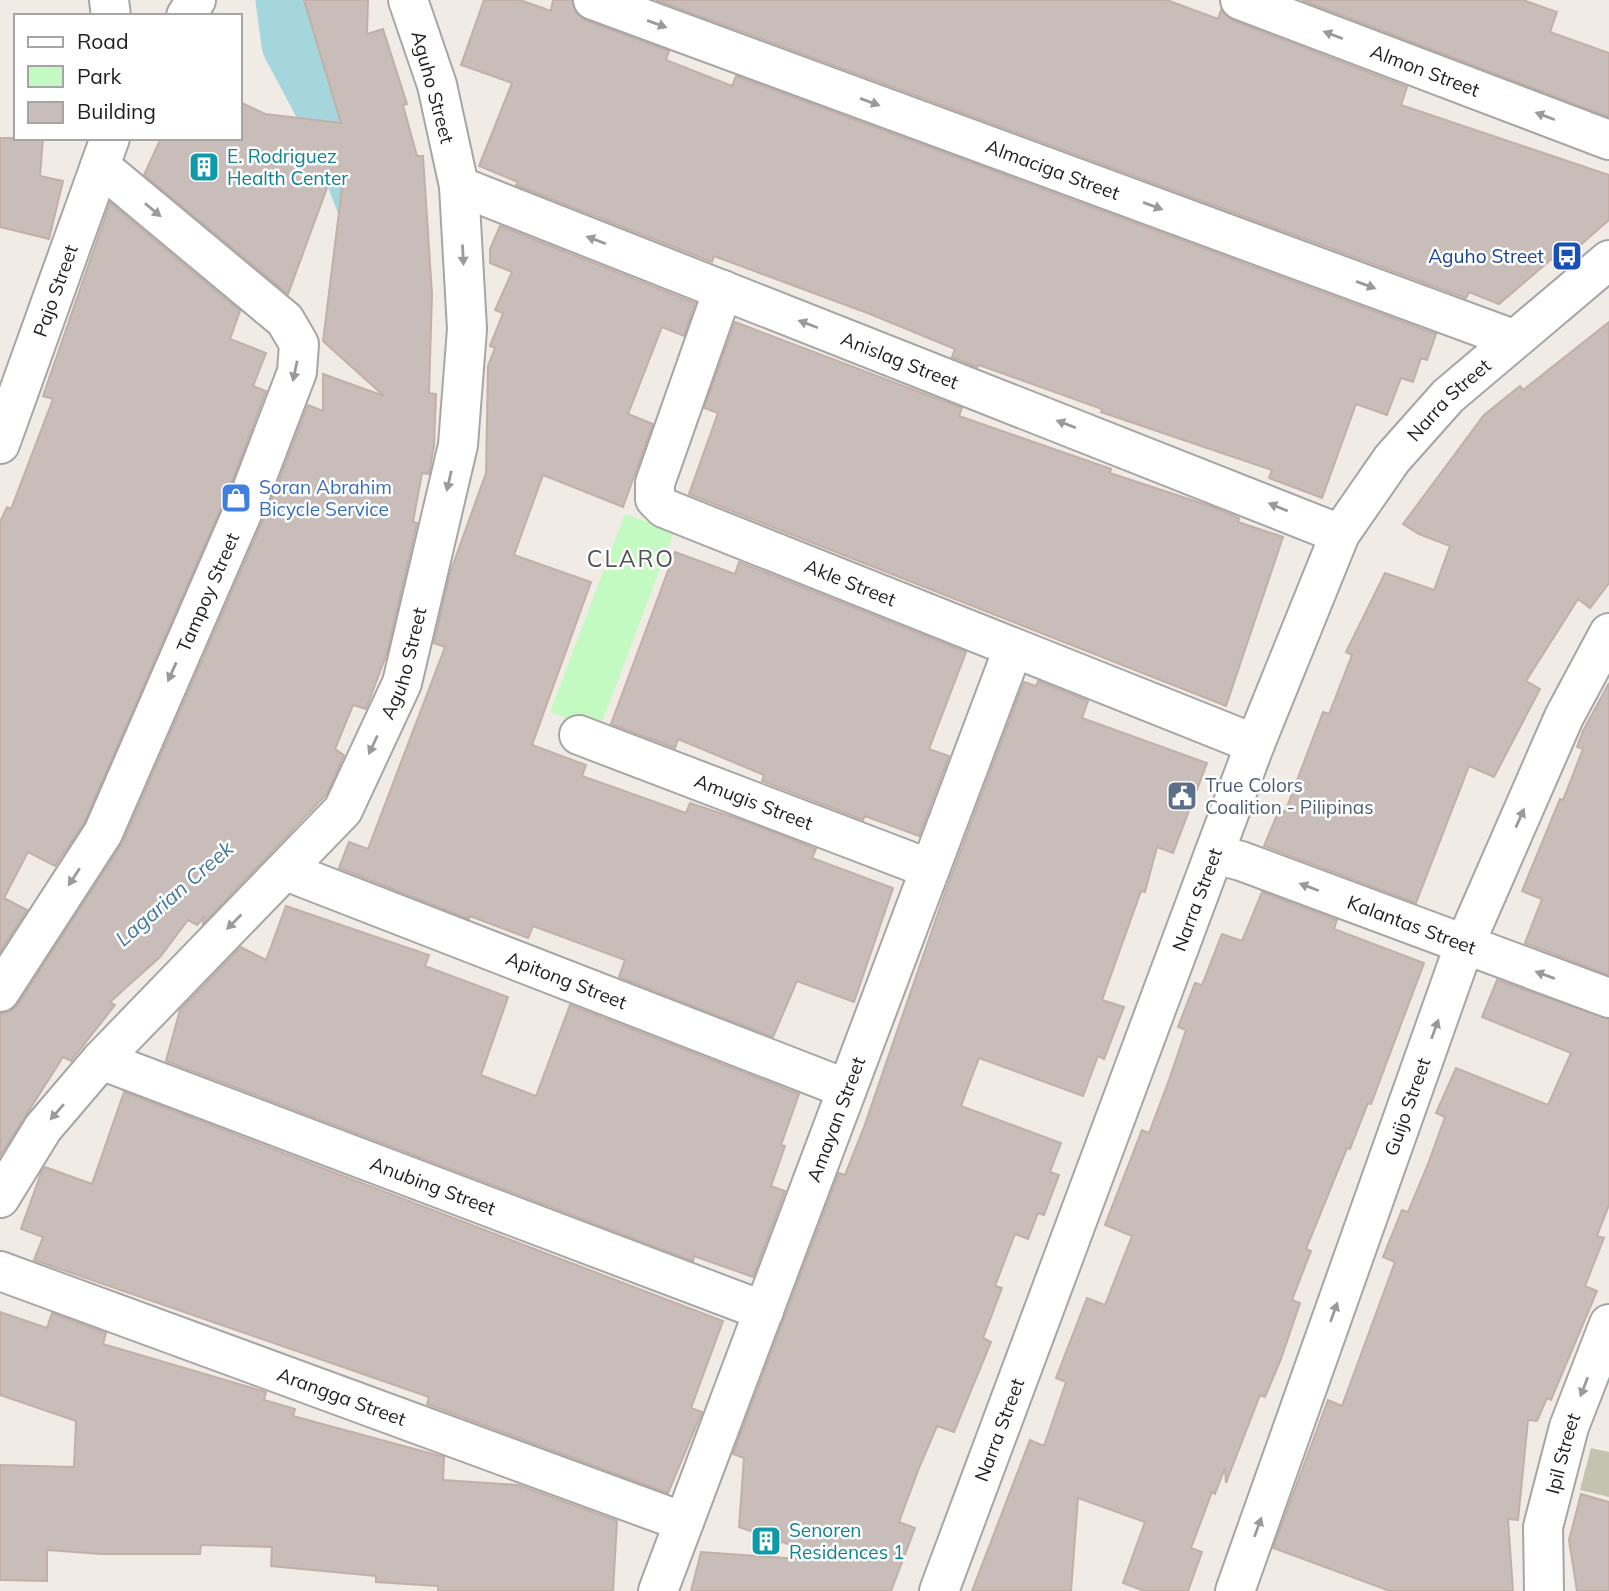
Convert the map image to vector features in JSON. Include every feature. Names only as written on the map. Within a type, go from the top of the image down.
[{"type":"street","name":"Aguho Street","points":[[0,1198],[43,1128],[102,1060],[343,810],[402,683],[458,444],[467,329],[459,186],[437,85],[408,0]]},
{"type":"street","name":"Almaciga Street","points":[[593,0],[1513,339]]},
{"type":"street","name":"Almon Street","points":[[1240,0],[1609,140]]},
{"type":"street","name":"Pajo Street","points":[[0,444],[105,152]]},
{"type":"street","name":"Tampoy Street","points":[[0,992],[103,833],[250,495],[297,372],[299,344],[285,320],[105,152]]},
{"type":"street","name":"Anislag Street","points":[[459,186],[1340,534]]},
{"type":"street","name":"Narra Street","points":[[939,1591],[1255,744],[1340,534],[1400,450],[1448,396],[1609,260]]},
{"type":"street","name":"Akle Street","points":[[723,290],[654,483],[654,499],[664,508],[1255,744]]},
{"type":"street","name":"Guijo Street","points":[[1235,1591],[1464,946],[1564,717],[1609,633]]},
{"type":"street","name":"Amayan Street","points":[[658,1591],[1013,649]]},
{"type":"street","name":"Amugis Street","points":[[579,735],[930,869]]},
{"type":"street","name":"Kalantas Street","points":[[1214,854],[1609,998]]},
{"type":"street","name":"Apitong Street","points":[[286,870],[847,1088]]},
{"type":"street","name":"Anubing Street","points":[[102,1060],[764,1311]]},
{"type":"street","name":"Arangga Street","points":[[0,1271],[684,1522]]},
{"type":"street","name":"Ipil Street","points":[[1544,1591],[1543,1527],[1569,1427],[1609,1324]]},
{"type":"shaded area","points":[[1591,1448],[1609,1452],[1609,1497],[1580,1490]]},
{"type":"green space","points":[[625,514],[674,532],[599,730],[550,712]]},
{"type":"building","points":[[304,0],[368,0],[367,34],[383,29],[407,104],[403,105],[417,156],[423,156],[432,294],[429,393],[436,394],[434,446],[429,474],[422,473],[413,522],[417,523],[387,653],[366,709],[353,705],[335,749],[344,755],[327,794],[203,924],[204,918],[197,925],[188,920],[160,957],[110,1002],[115,1005],[71,1061],[63,1057],[0,1156],[0,1014],[11,1011],[18,1004],[123,842],[270,504],[308,405],[323,411],[323,374],[384,396],[323,341],[343,180],[331,177],[288,294],[144,175],[160,140],[242,140],[242,103],[265,114],[341,123]]},
{"type":"building","points":[[484,0],[520,0],[551,11],[553,0],[572,0],[576,13],[585,20],[669,51],[666,60],[732,86],[736,76],[1436,334],[1427,360],[1421,358],[1413,382],[1401,378],[1387,415],[1356,404],[1322,498],[1269,478],[1272,470],[1101,412],[1102,409],[979,365],[977,367],[952,357],[955,349],[870,314],[714,256],[712,262],[516,185],[518,182],[479,166],[512,83],[461,65]]},
{"type":"building","points":[[656,0],[1167,0],[1218,19],[1221,10],[1232,20],[1407,87],[1401,105],[1609,175],[1609,220],[1578,247],[1569,244],[1499,304],[1469,292],[1466,298]]},
{"type":"building","points":[[1302,0],[1523,0],[1557,12],[1550,32],[1609,53],[1609,117]]},
{"type":"building","points":[[0,138],[43,140],[40,176],[63,181],[49,239],[0,227]]},
{"type":"building","points":[[110,203],[240,311],[230,339],[266,353],[253,386],[266,391],[230,487],[84,823],[55,866],[28,852],[4,898],[27,910],[0,952],[0,522],[7,507],[11,509],[53,399],[43,396]]},
{"type":"building","points":[[500,226],[695,303],[684,336],[662,327],[628,414],[653,424],[623,507],[543,475],[514,555],[591,582],[532,745],[586,765],[582,776],[686,813],[690,803],[747,822],[816,849],[812,858],[893,888],[854,1002],[797,981],[773,1037],[619,977],[625,960],[533,926],[528,938],[470,916],[469,919],[339,868],[349,842],[368,849],[445,647],[434,643],[450,573],[486,473],[488,366],[495,348],[490,346],[503,313],[495,310],[512,272],[490,263],[490,249]]},
{"type":"building","points":[[735,322],[962,408],[959,416],[1111,469],[1110,473],[1210,506],[1239,518],[1238,522],[1283,537],[1226,706],[689,494],[718,413],[704,408]]},
{"type":"building","points":[[1609,322],[1609,583],[1590,608],[1578,599],[1526,681],[1540,689],[1494,777],[1469,766],[1416,903],[1264,846],[1279,810],[1285,812],[1323,712],[1329,714],[1352,655],[1346,652],[1385,573],[1434,590],[1450,546],[1419,534],[1403,524],[1484,415],[1520,386],[1523,390]]},
{"type":"building","points":[[675,552],[735,574],[739,562],[966,652],[929,749],[949,756],[919,836],[865,816],[863,820],[762,781],[764,775],[678,739],[675,748],[611,724]]},
{"type":"building","points":[[1038,681],[1088,701],[1082,718],[1207,763],[1173,853],[1157,847],[1145,892],[1141,891],[1102,1000],[1124,1007],[1104,1059],[1098,1056],[1083,1096],[979,1058],[961,1106],[1061,1143],[1050,1172],[1059,1175],[1044,1215],[1038,1213],[1028,1239],[1015,1234],[995,1286],[1002,1288],[983,1338],[991,1342],[954,1432],[937,1426],[919,1468],[899,1522],[915,1528],[891,1591],[691,1591],[701,1552],[827,1561],[828,1558],[739,1527],[744,1458],[733,1454],[839,1173],[845,1175],[864,1127],[946,890],[1024,682],[1036,686]]},
{"type":"building","points":[[1609,683],[1609,975],[1525,943],[1542,899],[1522,891],[1583,749],[1577,747],[1583,731]]},
{"type":"building","points":[[1262,892],[1337,920],[1334,929],[1424,963],[1371,1104],[1368,1103],[1350,1149],[1347,1148],[1306,1249],[1311,1251],[1292,1300],[1300,1303],[1281,1359],[1265,1397],[1260,1395],[1226,1483],[1225,1468],[1215,1494],[1212,1492],[1191,1548],[1202,1552],[1188,1591],[1144,1591],[1123,1583],[1145,1522],[1078,1498],[1071,1591],[972,1591],[1030,1440],[1044,1446],[1066,1382],[1056,1378],[1087,1298],[1105,1305],[1132,1236],[1105,1225],[1142,1130],[1149,1133],[1169,1080],[1186,1030],[1178,1027],[1195,983],[1202,985],[1222,934],[1242,941]]},
{"type":"building","points":[[286,906],[429,955],[425,966],[508,997],[481,1075],[536,1096],[570,1005],[799,1094],[781,1145],[785,1146],[771,1186],[785,1191],[753,1277],[694,1256],[693,1261],[166,1061],[180,1010],[241,947],[266,960]]},
{"type":"building","points":[[1497,980],[1609,1019],[1609,1205],[1597,1236],[1604,1238],[1585,1286],[1597,1291],[1551,1400],[1547,1398],[1537,1421],[1528,1420],[1518,1520],[1508,1519],[1513,1591],[1390,1591],[1273,1548],[1328,1400],[1342,1406],[1395,1262],[1383,1257],[1402,1210],[1408,1212],[1428,1164],[1445,1117],[1436,1113],[1456,1068],[1548,1105],[1571,1053],[1482,1017]]},
{"type":"building","points":[[124,1092],[723,1321],[691,1408],[702,1412],[668,1493],[427,1404],[429,1397],[34,1260],[43,1237],[21,1229],[41,1173],[45,1167],[92,1184]]},
{"type":"building","points":[[0,1312],[47,1328],[52,1313],[106,1333],[103,1344],[266,1392],[264,1400],[295,1409],[293,1416],[444,1457],[443,1480],[519,1485],[617,1521],[613,1591],[438,1591],[438,1586],[376,1582],[376,1576],[271,1566],[272,1547],[201,1545],[200,1554],[101,1554],[47,1550],[47,1581],[0,1580],[0,1465],[74,1467],[76,1421],[0,1395]]},
{"type":"building","points":[[1581,1494],[1609,1502],[1609,1591],[1577,1591],[1569,1540]]},
{"type":"waterway","name":"Lagarian Creek","points":[[286,0],[292,44],[341,136],[366,201]]},
{"type":"place","name":"E. Rodriguez Health Center","points":[[204,167]]},
{"type":"place","name":"Aguho Street","points":[[1567,256]]},
{"type":"place","name":"Soran Abrahim Bicycle Service","points":[[236,498]]},
{"type":"place","name":"True Colors Coalition - Pilipinas","points":[[1182,796]]},
{"type":"place","name":"Senoren Residences 1","points":[[766,1541]]},
{"type":"district","name":"CLARO","points":[[631,558]]}]
